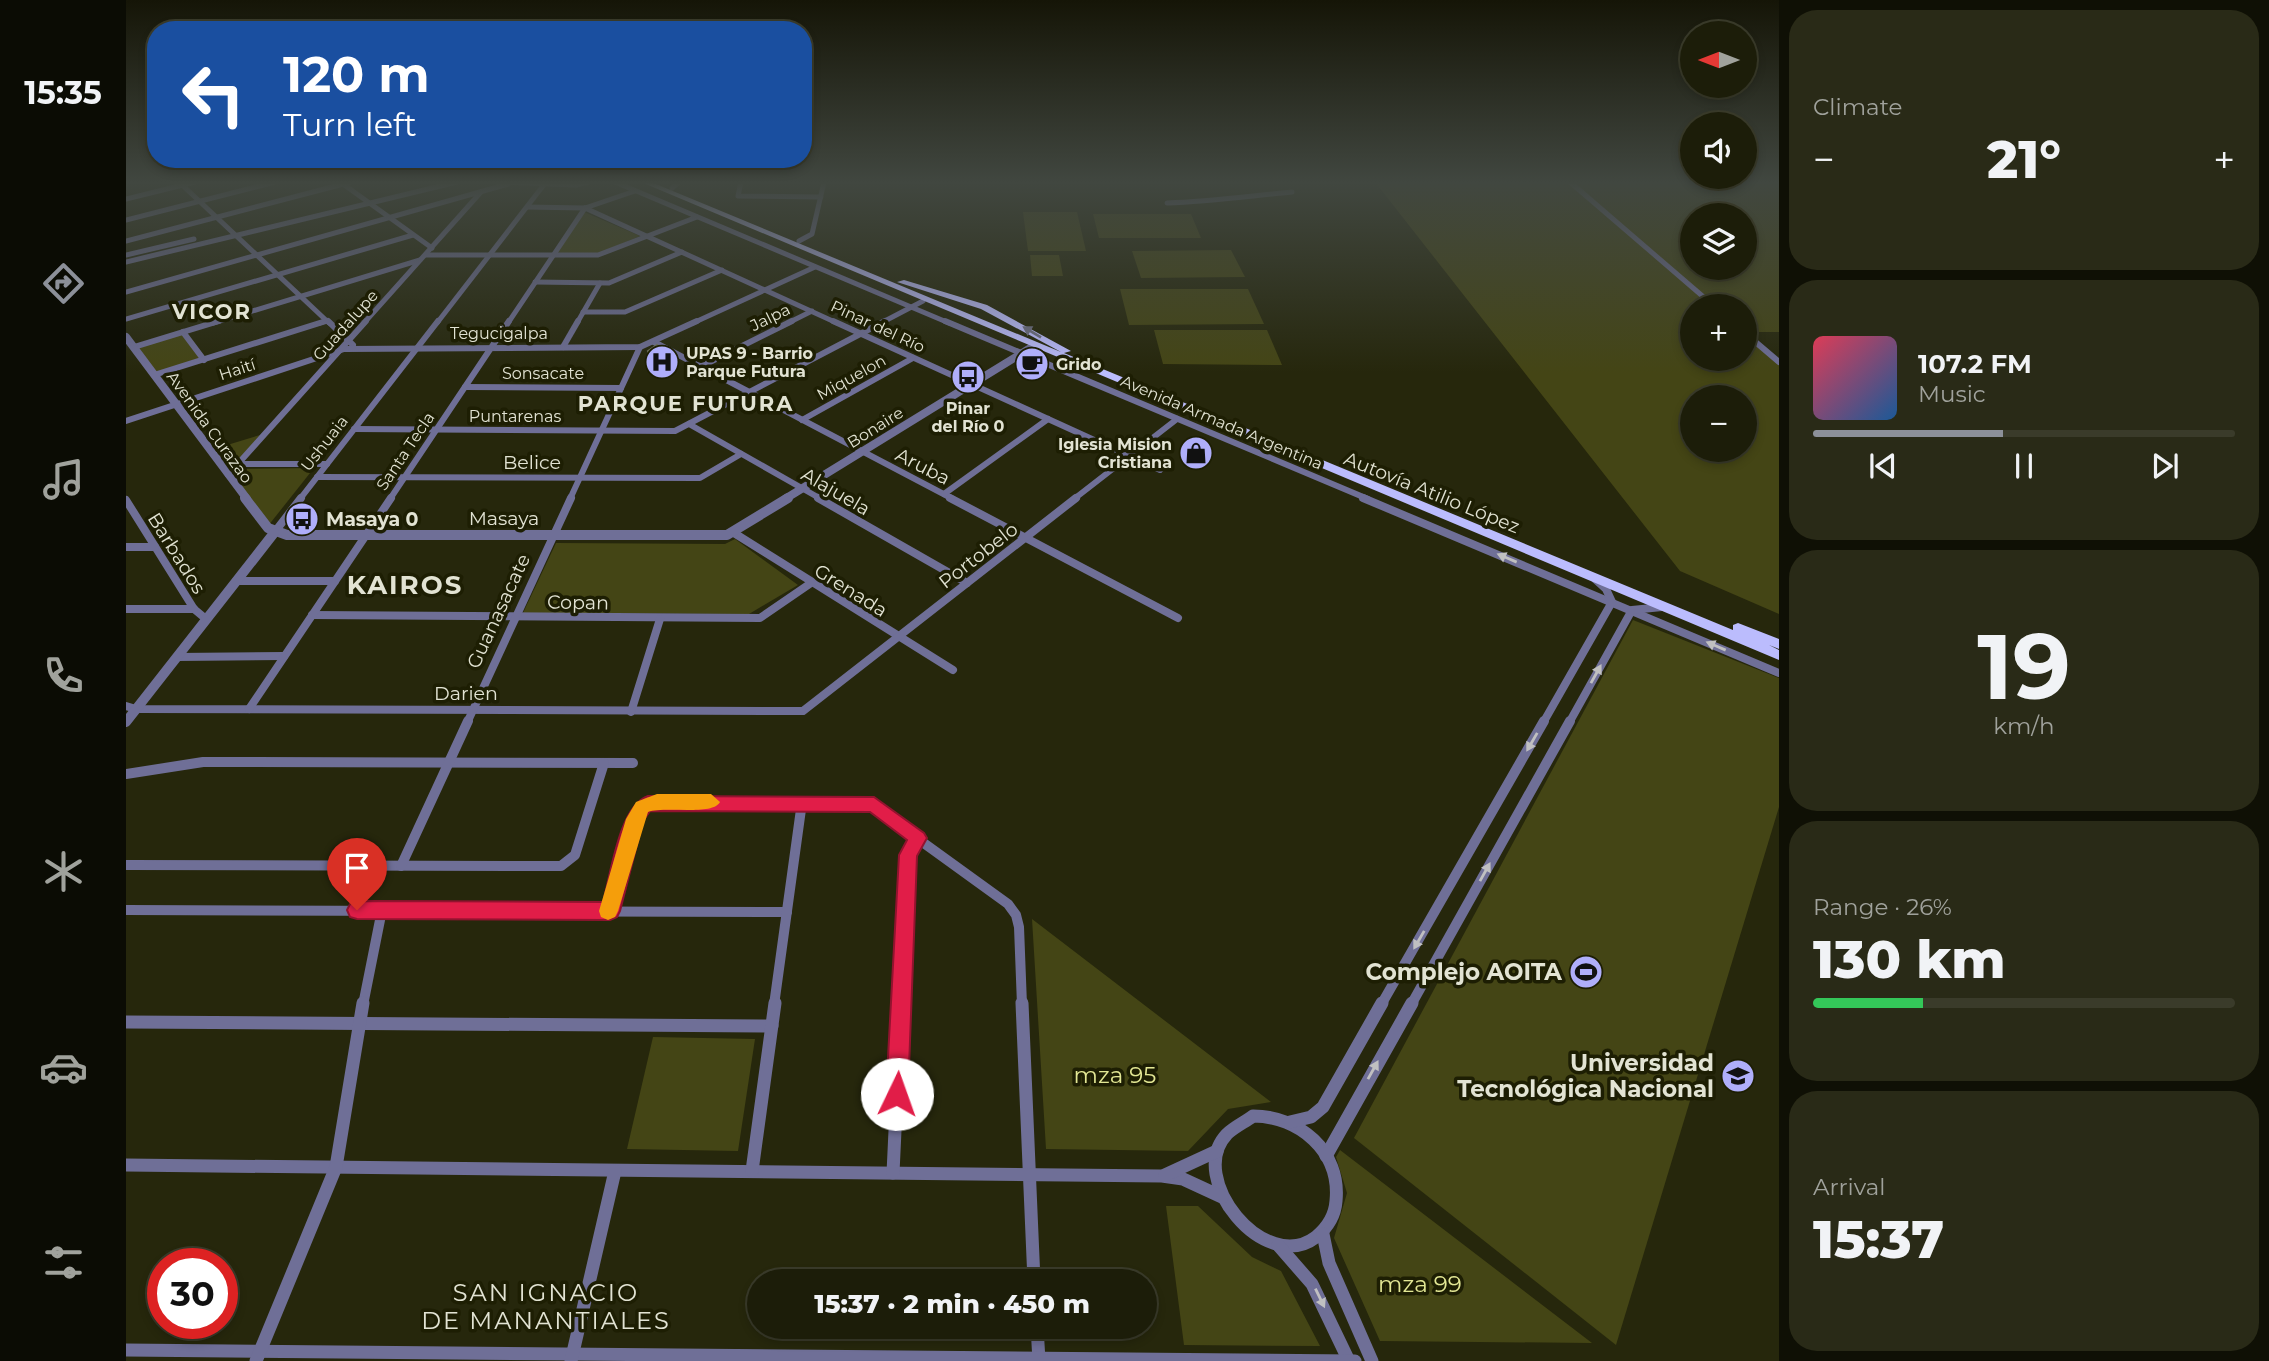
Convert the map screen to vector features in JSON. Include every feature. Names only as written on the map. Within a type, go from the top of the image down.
[{"type":"main road","points":[[793,246],[1032,346]]},
{"type":"main road","points":[[810,246],[906,284],[975,304],[1008,318],[998,326],[981,325]]},
{"type":"main road","points":[[957,315],[955,310],[959,306],[975,304]]},
{"type":"main road","name":"Autovía Atilio López","points":[[1008,318],[1055,346],[1779,645]]},
{"type":"main road","name":"Autovía Atilio López","points":[[1032,346],[1779,655]]},
{"type":"street","points":[[126,256],[176,246]]},
{"type":"street","points":[[126,262],[188,246]]},
{"type":"street","points":[[248,246],[326,321],[346,346]]},
{"type":"street","points":[[126,292],[292,246]]},
{"type":"street","points":[[126,319],[378,246]]},
{"type":"street","points":[[428,246],[432,248]]},
{"type":"street","name":"Guadalupe","points":[[228,475],[434,246]]},
{"type":"street","name":"Ushuaia","points":[[126,722],[131,708],[177,657],[498,246]]},
{"type":"street","name":"Santa Tecla","points":[[249,709],[559,246]]},
{"type":"street","points":[[134,347],[424,257],[594,256],[622,246]]},
{"type":"street","name":"Pinar del Río","points":[[668,246],[1160,470]]},
{"type":"street","name":"Avenida Armada Argentina","points":[[765,246],[1779,673]]},
{"type":"street","points":[[1644,246],[1700,294]]},
{"type":"street","points":[[535,282],[609,283],[682,252]]},
{"type":"street","points":[[640,346],[816,267]]},
{"type":"street","points":[[583,312],[625,312],[722,270]]},
{"type":"street","points":[[563,347],[600,282]]},
{"type":"street","points":[[689,424],[923,301]]},
{"type":"street","name":"Jalpa","points":[[702,366],[812,311]]},
{"type":"street","points":[[154,375],[326,321]]},
{"type":"street","points":[[183,332],[204,360]]},
{"type":"street","name":"Avenida Curazao","points":[[126,337],[274,533]]},
{"type":"street","name":"Aruba","points":[[654,342],[1027,536],[1178,618]]},
{"type":"street","points":[[1757,343],[1779,362]]},
{"type":"street","name":"Haití","points":[[126,421],[346,346],[357,347]]},
{"type":"street","name":"Tegucigalpa","points":[[357,347],[640,346]]},
{"type":"street","name":"Guanasacate","points":[[401,866],[640,346]]},
{"type":"street","name":"Bonaire","points":[[734,533],[1032,346]]},
{"type":"street","name":"Miquelon","points":[[802,420],[913,358]]},
{"type":"street","name":"Sonsacate","points":[[465,387],[621,388]]},
{"type":"street","points":[[944,494],[1048,419]]},
{"type":"street","name":"Portobelo","points":[[796,712],[809,708],[1177,419]]},
{"type":"street","name":"Puntarenas","points":[[354,429],[675,431],[689,424]]},
{"type":"street","name":"Alajuela","points":[[689,424],[967,583]]},
{"type":"street","name":"Belice","points":[[317,477],[700,478],[741,454]]},
{"type":"street","points":[[238,464],[327,464]]},
{"type":"street","name":"Barbados","points":[[126,500],[194,609],[206,618]]},
{"type":"street","name":"Masaya","points":[[274,533],[365,536],[712,537],[734,533]]},
{"type":"street","name":"Grenada","points":[[734,533],[953,670]]},
{"type":"street","points":[[126,547],[155,547]]},
{"type":"street","points":[[1290,1122],[1311,1116],[1323,1107],[1612,602],[1606,590],[1595,579]]},
{"type":"street","points":[[236,581],[335,581]]},
{"type":"street","name":"Copan","points":[[312,615],[760,618],[811,583]]},
{"type":"street","points":[[1326,1156],[1632,610],[1664,607]]},
{"type":"street","points":[[126,609],[194,609]]},
{"type":"street","points":[[631,712],[660,619]]},
{"type":"street","points":[[177,657],[284,656]]},
{"type":"street","name":"Darien","points":[[131,708],[796,712]]},
{"type":"street","points":[[126,774],[203,762],[633,763]]},
{"type":"street","points":[[126,865],[555,867],[567,863],[575,855],[604,763]]},
{"type":"street","points":[[610,911],[635,819],[642,807],[657,802],[874,804],[1008,904],[1017,915],[1033,1269]]},
{"type":"street","points":[[752,1171],[802,802]]},
{"type":"street","points":[[893,1173],[908,855],[918,838]]},
{"type":"street","points":[[126,910],[787,912]]},
{"type":"street","points":[[258,1356],[336,1167],[359,1024],[383,911]]},
{"type":"street","points":[[126,1022],[772,1026]]},
{"type":"street","points":[[1278,1245],[1303,1245],[1323,1234],[1332,1222],[1337,1190],[1326,1156],[1316,1142],[1290,1122],[1271,1116],[1253,1116],[1231,1128],[1217,1151],[1215,1166],[1222,1197],[1245,1228],[1278,1245],[1304,1269],[1314,1284],[1349,1361]]},
{"type":"street","points":[[1162,1176],[1217,1151]]},
{"type":"street","points":[[126,1165],[1162,1176],[1183,1179],[1222,1197]]},
{"type":"street","points":[[572,1358],[615,1171]]},
{"type":"street","points":[[1323,1234],[1329,1263],[1372,1361]]},
{"type":"street","points":[[1038,1339],[1039,1360]]},
{"type":"street","points":[[126,1350],[258,1356],[1355,1361]]},
{"type":"green space","points":[[560,246],[618,246],[600,253],[555,253]]},
{"type":"green space","points":[[1027,246],[1085,246],[1086,251],[1028,251]]},
{"type":"green space","points":[[1425,246],[1680,246],[1680,280],[1757,280],[1757,246],[1779,246],[1779,332],[1757,332],[1757,294],[1680,294],[1680,371],[1757,371],[1757,343],[1779,362],[1779,614],[1680,571]]},
{"type":"green space","points":[[1231,250],[1245,277],[1141,278],[1132,251]]},
{"type":"green space","points":[[1030,255],[1059,255],[1063,276],[1032,276]]},
{"type":"green space","points":[[1120,289],[1248,289],[1264,324],[1129,325]]},
{"type":"green space","points":[[1154,330],[1267,330],[1282,365],[1163,364]]},
{"type":"green space","points":[[181,333],[201,360],[157,374],[137,347]]},
{"type":"green space","points":[[260,435],[230,470],[214,449]]},
{"type":"green space","points":[[314,468],[268,526],[234,474],[238,469]]},
{"type":"green space","points":[[735,539],[798,585],[749,614],[523,613],[556,543],[725,544]]},
{"type":"green space","name":"Complejo AOITA","points":[[1633,620],[1779,678],[1779,807],[1616,1345],[1354,1138]]},
{"type":"green space","name":"mza 95","points":[[1032,919],[1271,1102],[1228,1109],[1188,1151],[1046,1149]]},
{"type":"green space","points":[[653,1037],[755,1039],[738,1151],[627,1149]]},
{"type":"green space","name":"mza 99","points":[[1340,1150],[1592,1343],[1380,1341],[1334,1238],[1347,1193],[1336,1157]]},
{"type":"green space","points":[[1166,1206],[1198,1206],[1252,1257],[1281,1271],[1320,1346],[1184,1345]]},
{"type":"building","points":[[657,345],[675,358],[667,363],[651,358],[648,351]]},
{"type":"slow traffic","points":[[608,911],[635,819],[642,807],[657,802],[711,802]]},
{"type":"place","name":"UPAS 9 - Barrio Parque Futura","points":[[662,362]]},
{"type":"place","name":"Grido","points":[[1032,364]]},
{"type":"place","name":"Pinar del Río 0","points":[[968,377]]},
{"type":"place","name":"Iglesia Mision Cristiana","points":[[1196,453]]},
{"type":"place","name":"Masaya 0","points":[[302,519]]},
{"type":"place","name":"Complejo AOITA","points":[[1586,972]]},
{"type":"place","name":"Universidad Tecnológica Nacional","points":[[1738,1076]]},
{"type":"district","name":"VICOR","points":[[212,312]]},
{"type":"district","name":"PARQUE FUTURA","points":[[686,404]]},
{"type":"district","name":"KAIROS","points":[[405,585]]},
{"type":"district","name":"SAN IGNACIO DE MANANTIALES","points":[[546,1307]]},
{"type":"route","points":[[357,910],[610,911],[637,813],[648,804],[874,804],[918,838],[909,849],[908,855],[897,1094]]}]
